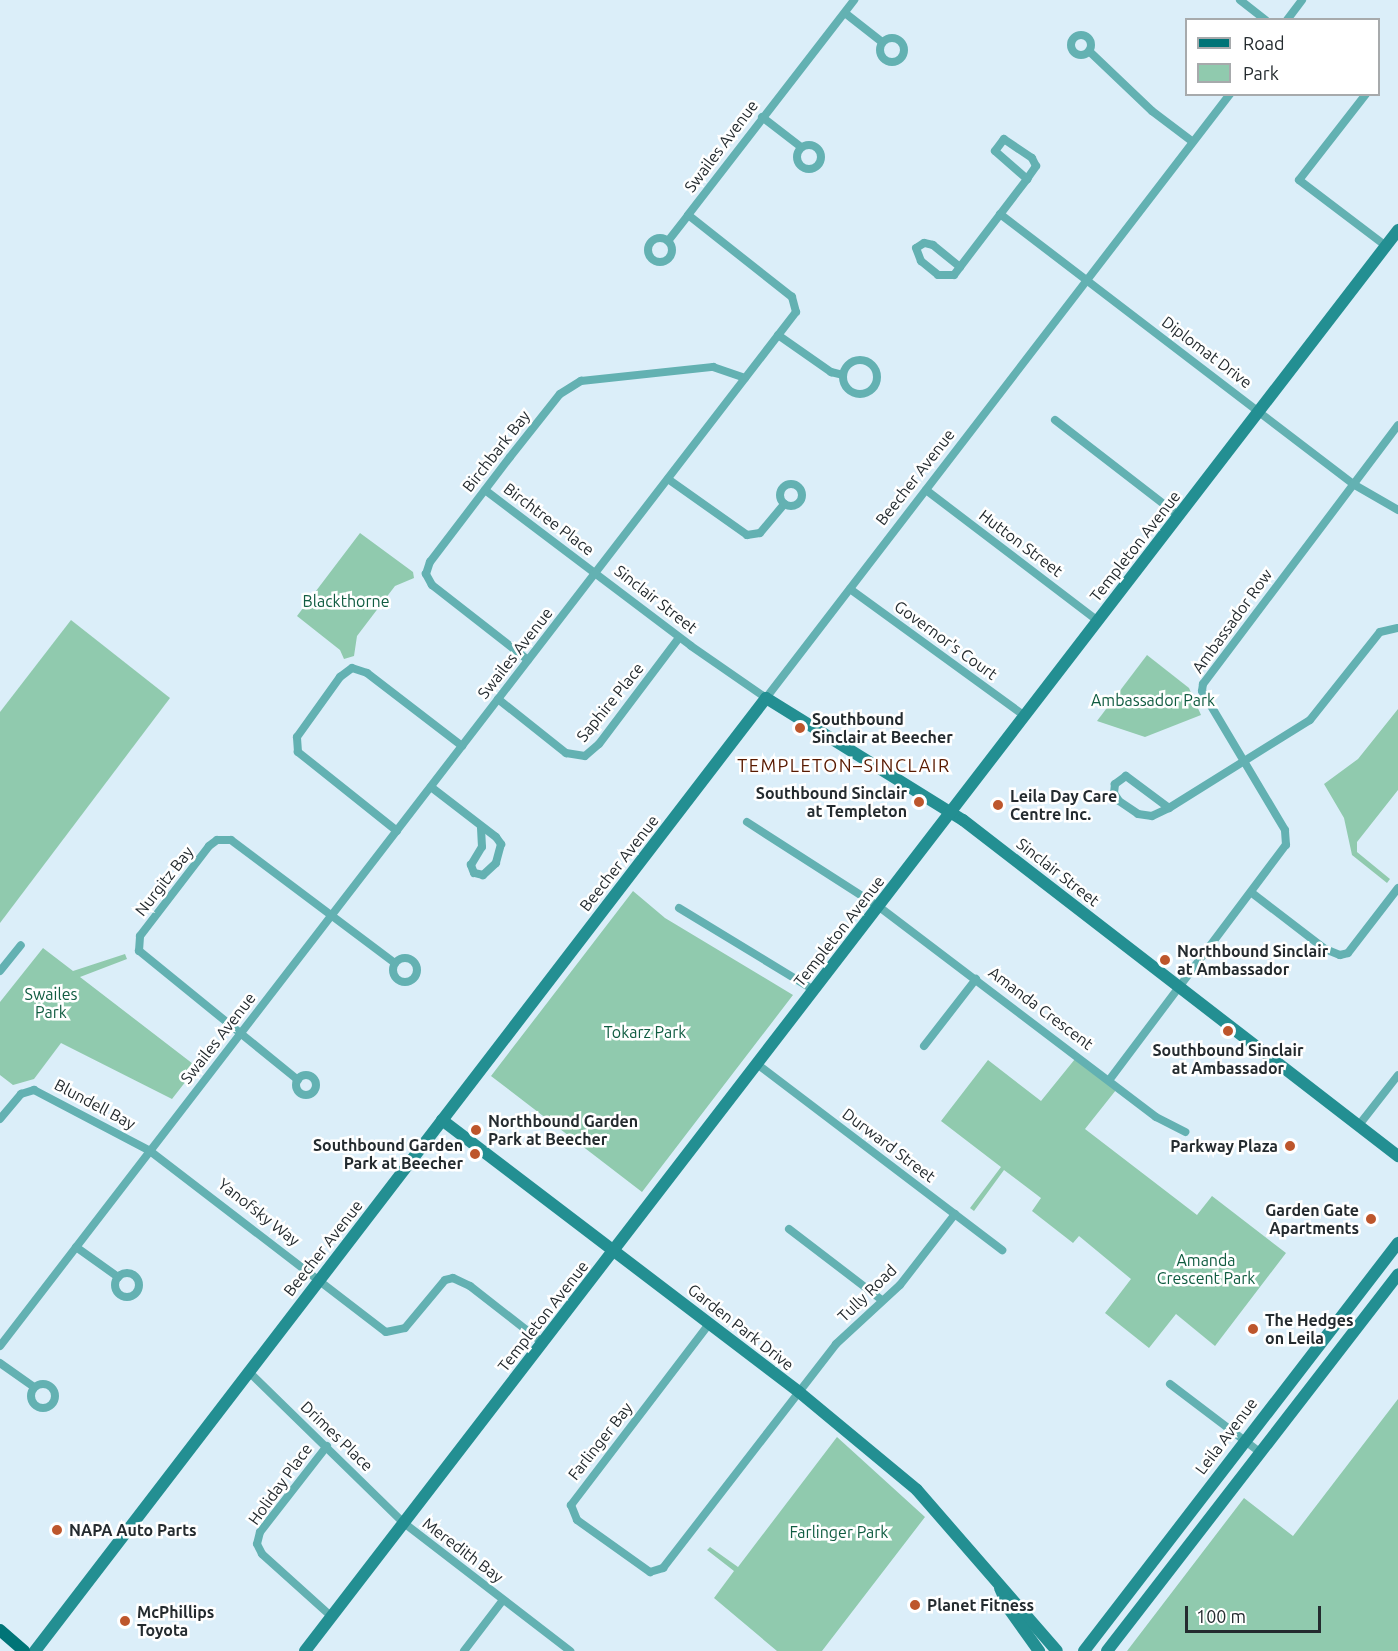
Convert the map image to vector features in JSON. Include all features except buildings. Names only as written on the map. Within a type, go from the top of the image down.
[{"type":"main road","points":[[0,1630],[24,1651]]},
{"type":"street","name":"Swailes Avenue","points":[[0,1346],[796,312],[796,302],[688,215],[855,0]]},
{"type":"street","points":[[1240,0],[1263,18]]},
{"type":"street","points":[[1288,18],[1302,0]]},
{"type":"street","points":[[845,13],[882,42]]},
{"type":"street","points":[[1089,51],[1152,111],[1193,142]]},
{"type":"street","name":"Beecher Avenue","points":[[35,1651],[1228,96]]},
{"type":"street","points":[[1364,96],[1299,180],[1386,246]]},
{"type":"street","points":[[762,117],[801,147]]},
{"type":"street","points":[[960,267],[933,245],[924,243],[916,248],[921,261],[938,275],[948,278],[960,267],[1000,214],[1027,178],[1036,166],[1032,158],[1009,140],[997,143],[998,156],[1027,178]]},
{"type":"street","name":"Diplomat Drive","points":[[1000,214],[1260,410],[1353,484],[1398,510]]},
{"type":"street","points":[[668,241],[688,215]]},
{"type":"street","name":"Templeton Avenue","points":[[305,1651],[1398,230]]},
{"type":"street","points":[[778,335],[831,372],[843,375]]},
{"type":"street","points":[[865,360],[875,369],[877,383],[869,392],[858,395],[847,389],[843,375],[848,365],[865,360]]},
{"type":"street","name":"Birchbark Bay","points":[[528,660],[432,585],[426,574],[430,562],[485,490],[560,394],[581,381],[713,367],[745,378]]},
{"type":"street","points":[[1055,420],[1179,516]]},
{"type":"street","name":"Ambassador Row","points":[[1110,1078],[1283,851],[1287,838],[1246,760],[1205,696],[1203,684],[1398,425]]},
{"type":"street","points":[[668,479],[747,535],[760,533],[784,504]]},
{"type":"street","name":"Birchtree Place","points":[[485,490],[595,573]]},
{"type":"street","name":"Hutton Street","points":[[926,490],[1098,621]]},
{"type":"street","name":"Sinclair Street","points":[[595,573],[679,638],[766,698],[951,812],[1398,1156]]},
{"type":"street","name":"Governor's Court","points":[[850,589],[1025,716]]},
{"type":"street","points":[[1169,808],[1126,776],[1115,783],[1114,793],[1119,801],[1138,814],[1152,816],[1169,808],[1310,720],[1380,632],[1398,628]]},
{"type":"street","name":"Saphire Place","points":[[498,699],[566,753],[585,756],[599,744],[679,638]]},
{"type":"street","points":[[397,831],[298,752],[297,737],[340,677],[352,668],[367,673],[462,746]]},
{"type":"street","points":[[430,787],[481,827],[501,843],[502,851],[496,863],[483,875],[474,873],[471,865],[484,837],[481,827]]},
{"type":"street","name":"Amanda Crescent","points":[[747,822],[878,906],[1110,1078],[1156,1117],[1185,1132]]},
{"type":"street","name":"Nurgitz Bay","points":[[241,1033],[139,951],[140,936],[195,864],[217,840],[231,840],[332,915]]},
{"type":"street","points":[[1252,893],[1325,949],[1340,955],[1348,953],[1398,888]]},
{"type":"street","points":[[679,908],[814,990]]},
{"type":"street","points":[[332,915],[396,963]]},
{"type":"street","points":[[0,972],[21,945]]},
{"type":"street","points":[[924,1046],[976,979]]},
{"type":"street","points":[[241,1033],[298,1080]]},
{"type":"street","name":"Durward Street","points":[[757,1064],[1002,1250]]},
{"type":"street","points":[[1359,1125],[1398,1075]]},
{"type":"street","name":"Blundell Bay","points":[[0,1119],[21,1094],[34,1090],[150,1151]]},
{"type":"street","name":"Garden Park Drive","points":[[442,1120],[799,1392],[917,1490],[1058,1651]]},
{"type":"street","name":"Yanofsky Way","points":[[150,1151],[320,1279],[386,1332],[395,1333],[405,1328],[445,1280],[462,1280],[543,1343]]},
{"type":"street","name":"Tully Road","points":[[799,1392],[836,1344],[900,1285],[955,1214]]},
{"type":"street","points":[[789,1229],[882,1300]]},
{"type":"street","name":"Leila Avenue","points":[[1084,1651],[1244,1440],[1398,1243]]},
{"type":"street","points":[[76,1247],[118,1277]]},
{"type":"street","points":[[1107,1651],[1398,1274]]},
{"type":"street","name":"Farlinger Bay","points":[[709,1324],[574,1499],[571,1506],[577,1520],[642,1570],[663,1568],[799,1392]]},
{"type":"street","points":[[0,1363],[34,1387]]},
{"type":"street","name":"Drimes Place","points":[[249,1372],[404,1523]]},
{"type":"street","points":[[1170,1384],[1261,1453]]},
{"type":"street","name":"Holiday Place","points":[[327,1446],[260,1532],[257,1544],[262,1554],[332,1617]]},
{"type":"street","name":"Meredith Bay","points":[[404,1523],[570,1651]]},
{"type":"street","name":"Garden Park Drive","points":[[998,1584],[1009,1609],[1039,1651]]},
{"type":"street","name":"Meredith Bay","points":[[464,1651],[503,1600]]},
{"type":"green space","name":"Blackthorne","points":[[360,533],[413,572],[414,578],[395,586],[357,636],[354,656],[344,659],[340,650],[297,616]]},
{"type":"green space","points":[[71,620],[170,698],[0,923],[0,712]]},
{"type":"green space","name":"Ambassador Park","points":[[1147,655],[1189,688],[1201,715],[1145,737],[1097,721]]},
{"type":"green space","points":[[1398,709],[1398,790],[1357,842],[1357,852],[1390,879],[1387,883],[1352,855],[1344,818],[1324,784],[1358,759]]},
{"type":"green space","name":"Tokarz Park","points":[[633,891],[665,918],[793,995],[642,1192],[491,1076]]},
{"type":"green space","name":"Swailes Park","points":[[43,948],[73,971],[125,954],[127,959],[80,977],[197,1067],[172,1099],[61,1043],[34,1079],[13,1085],[0,1075],[0,1002]]},
{"type":"green space","name":"Amanda Crescent Park","points":[[1075,1059],[1116,1090],[1085,1129],[1197,1215],[1212,1196],[1286,1253],[1215,1346],[1176,1314],[1149,1348],[1105,1313],[1131,1279],[1079,1236],[1073,1243],[1032,1211],[1041,1198],[1004,1170],[974,1211],[970,1208],[1001,1167],[941,1121],[988,1060],[1041,1101]]},
{"type":"green space","points":[[1398,1399],[1398,1651],[1127,1651],[1244,1498],[1293,1536]]},
{"type":"green space","name":"Farlinger Park","points":[[837,1437],[925,1517],[822,1651],[777,1651],[714,1598],[734,1571],[707,1550],[710,1547],[738,1567]]},
{"type":"place","name":"Southbound Sinclair at Beecher","points":[[800,728]]},
{"type":"place","name":"Southbound Sinclair at Templeton","points":[[919,802]]},
{"type":"place","name":"Leila Day Care Centre Inc.","points":[[998,805]]},
{"type":"place","name":"Northbound Sinclair at Ambassador","points":[[1165,960]]},
{"type":"place","name":"Southbound Sinclair at Ambassador","points":[[1228,1031]]},
{"type":"place","name":"Northbound Garden Park at Beecher","points":[[476,1130]]},
{"type":"place","name":"Parkway Plaza","points":[[1290,1146]]},
{"type":"place","name":"Southbound Garden Park at Beecher","points":[[475,1154]]},
{"type":"place","name":"Garden Gate Apartments","points":[[1371,1219]]},
{"type":"place","name":"The Hedges on Leila","points":[[1253,1329]]},
{"type":"place","name":"NAPA Auto Parts","points":[[57,1530]]},
{"type":"place","name":"Planet Fitness","points":[[915,1605]]},
{"type":"place","name":"McPhillips Toyota","points":[[125,1621]]},
{"type":"district","name":"TEMPLETON–SINCLAIR","points":[[844,765]]}]
